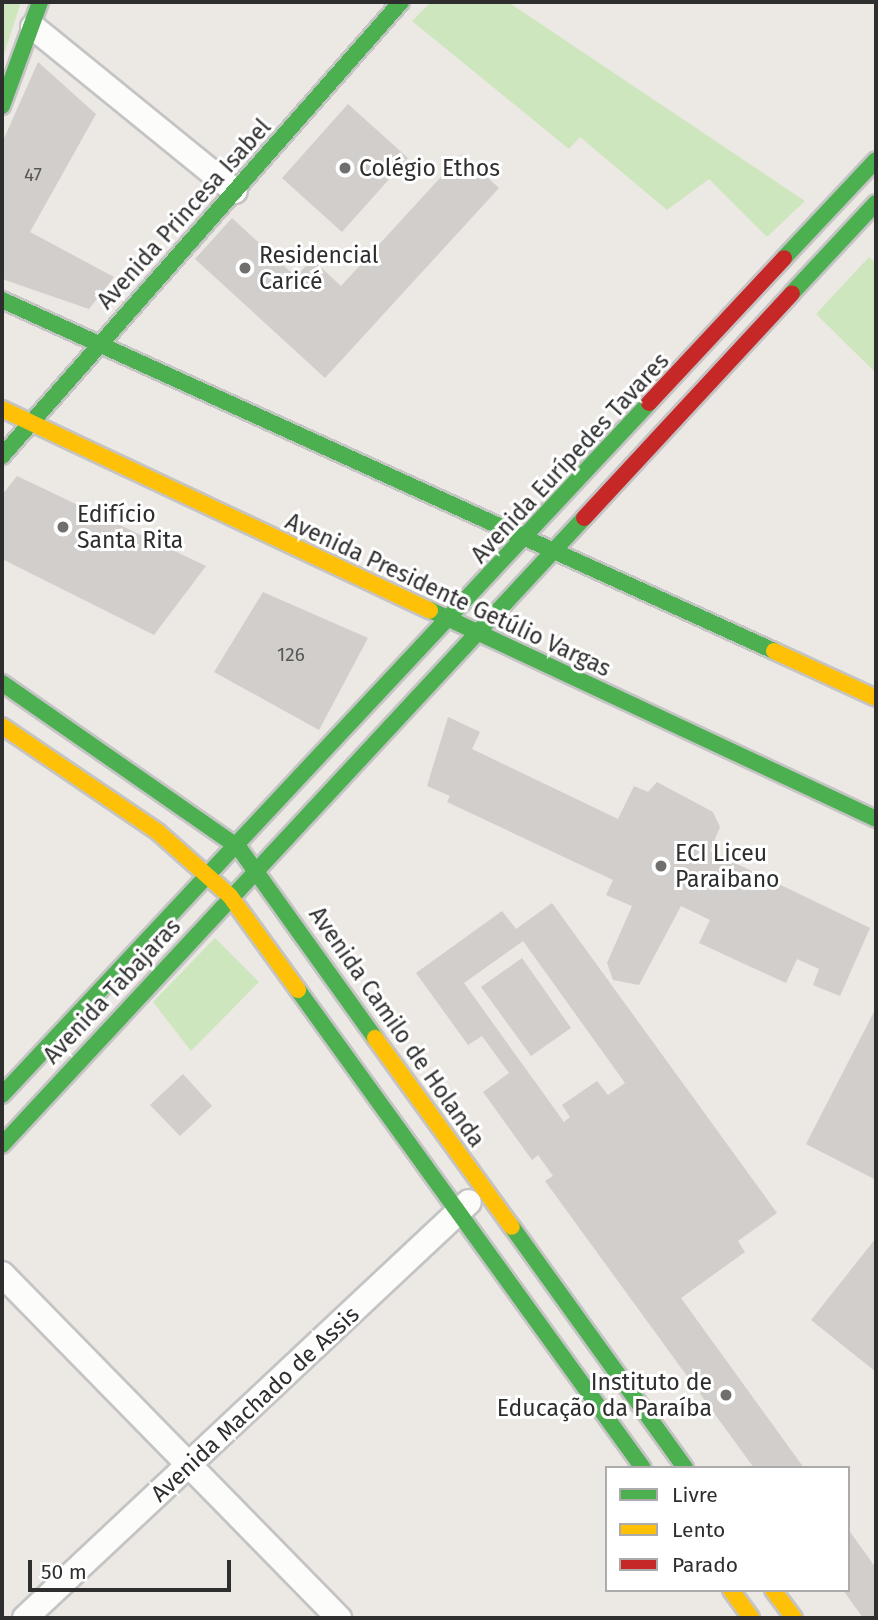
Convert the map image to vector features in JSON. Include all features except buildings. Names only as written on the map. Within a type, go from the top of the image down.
[{"type":"main road","points":[[2,106],[40,2]]},
{"type":"main road","name":"Avenida Princesa Isabel","points":[[2,456],[401,2]]},
{"type":"main road","name":"Avenida Eurípedes Tavares","points":[[239,848],[876,160]]},
{"type":"main road","points":[[257,869],[557,550],[876,203]]},
{"type":"main road","points":[[3,300],[96,346],[529,536],[876,698]]},
{"type":"main road","name":"Avenida Presidente Getúlio Vargas","points":[[2,409],[477,636],[876,819]]},
{"type":"main road","name":"Avenida Camilo de Holanda","points":[[2,683],[239,848],[257,869],[684,1466]]},
{"type":"main road","points":[[2,726],[211,875],[230,896],[642,1466]]},
{"type":"main road","name":"Avenida Tabajaras","points":[[2,1095],[239,848]]},
{"type":"main road","name":"Avenida Tabajaras","points":[[2,1145],[257,869]]},
{"type":"main road","points":[[732,1592],[751,1618]]},
{"type":"main road","points":[[774,1592],[793,1618]]},
{"type":"street","points":[[33,27],[235,191]]},
{"type":"street","name":"Avenida Machado de Assis","points":[[26,1618],[191,1465],[458,1209],[484,1190]]},
{"type":"street","points":[[2,1274],[339,1618]]},
{"type":"green space","points":[[2,2],[21,2],[2,60]]},
{"type":"green space","points":[[431,2],[508,2],[805,201],[767,237],[709,179],[667,210],[580,137],[569,149],[412,21]]},
{"type":"green space","points":[[869,257],[876,263],[876,373],[816,314]]},
{"type":"green space","points":[[215,938],[259,982],[191,1051],[153,1002]]},
{"type":"traffic: fast","points":[[2,106],[40,2]]},
{"type":"traffic: fast","points":[[2,456],[401,2]]},
{"type":"traffic: fast","points":[[784,258],[876,160]]},
{"type":"traffic: fast","points":[[792,293],[876,203]]},
{"type":"traffic: fast","points":[[2,300],[774,651]]},
{"type":"traffic: fast","points":[[2,1095],[649,403]]},
{"type":"traffic: fast","points":[[2,1145],[584,518]]},
{"type":"traffic: fast","points":[[430,610],[876,819]]},
{"type":"traffic: fast","points":[[2,683],[239,848],[375,1038]]},
{"type":"traffic: fast","points":[[298,990],[642,1466]]},
{"type":"traffic: fast","points":[[512,1227],[684,1466]]},
{"type":"traffic: slow","points":[[2,409],[430,610]]},
{"type":"traffic: slow","points":[[774,651],[876,698]]},
{"type":"traffic: slow","points":[[2,726],[158,832],[230,896],[298,990]]},
{"type":"traffic: slow","points":[[375,1038],[512,1227]]},
{"type":"traffic: slow","points":[[732,1592],[751,1618]]},
{"type":"traffic: slow","points":[[774,1592],[794,1618]]},
{"type":"traffic: jam","points":[[649,403],[784,258]]},
{"type":"traffic: jam","points":[[584,518],[792,293]]},
{"type":"place","name":"Colégio Ethos","points":[[345,168]]},
{"type":"place","name":"Residencial Caricé","points":[[245,268]]},
{"type":"place","name":"Edifício Santa Rita","points":[[63,527]]},
{"type":"place","name":"ECI Liceu Paraibano","points":[[661,866]]},
{"type":"place","name":"Instituto de Educação da Paraíba","points":[[726,1395]]}]
